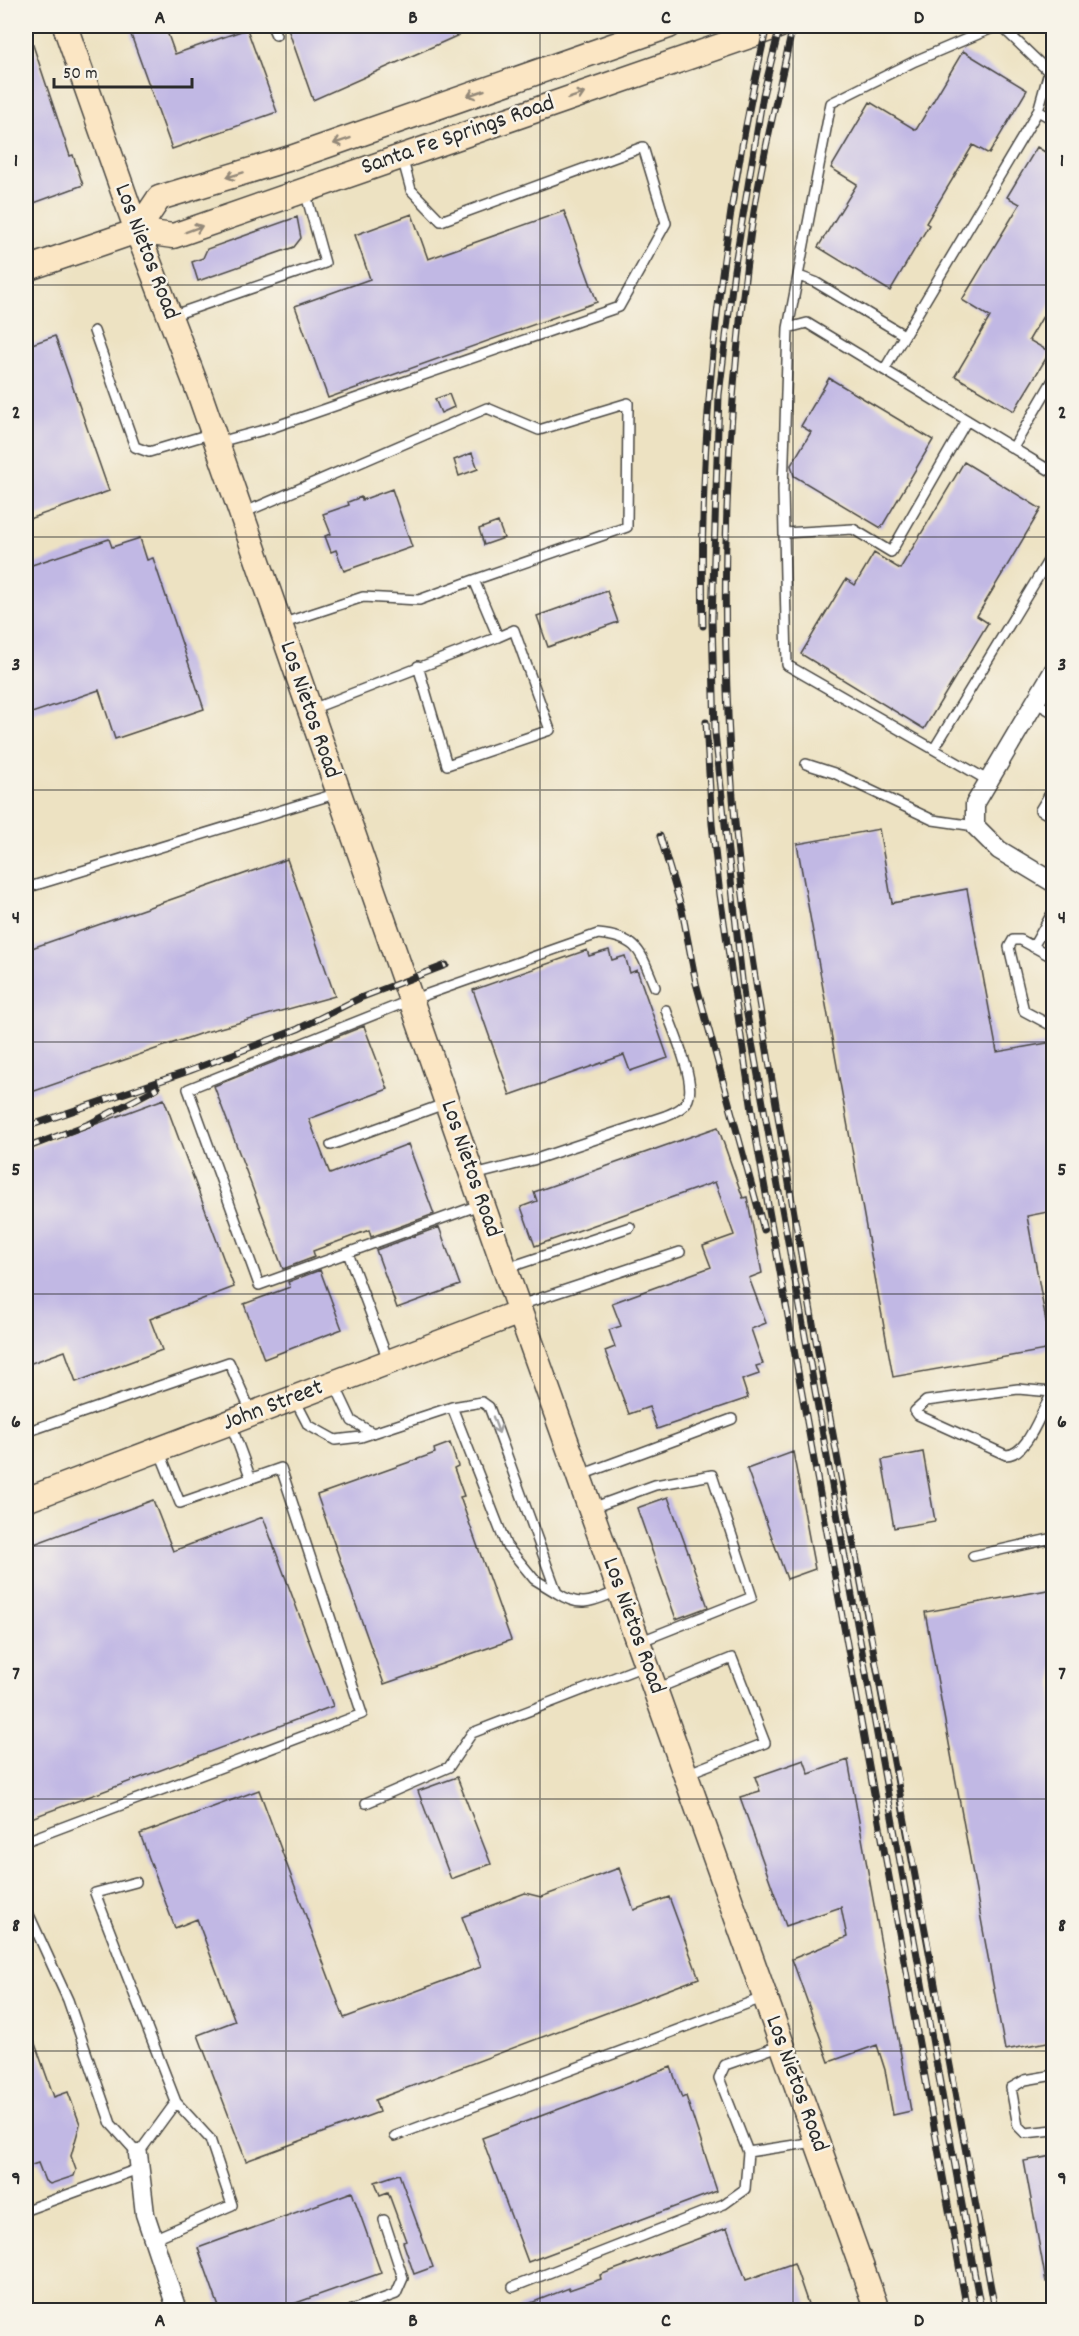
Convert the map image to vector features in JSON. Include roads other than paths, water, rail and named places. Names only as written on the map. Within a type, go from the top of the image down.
[{"type":"main road","name":"Los Nietos Road","points":[[65,26],[137,231],[171,316],[578,1476],[877,2310]]},
{"type":"main road","name":"Santa Fe Springs Road","points":[[137,231],[159,198],[291,158],[669,26]]},
{"type":"main road","name":"Santa Fe Springs Road","points":[[26,269],[137,231],[173,236],[778,26]]},
{"type":"main road","points":[[392,123],[401,156]]},
{"type":"main road","name":"John Street","points":[[26,1500],[389,1362],[519,1309]]},
{"type":"street","points":[[1053,670],[975,804],[975,826],[999,850],[1053,883]]},
{"type":"street","points":[[138,2162],[145,2214],[177,2310]]},
{"type":"lane","points":[[272,26],[276,35]]},
{"type":"lane","points":[[884,370],[1038,111],[1051,68],[999,26],[915,61],[831,103],[788,328],[784,534],[786,665],[989,780]]},
{"type":"lane","points":[[1038,111],[1053,120]]},
{"type":"lane","points":[[94,331],[135,447],[149,452],[271,428],[619,307],[666,224],[644,147],[441,221],[411,190],[401,156]]},
{"type":"lane","points":[[171,316],[325,262],[305,189]]},
{"type":"lane","points":[[799,276],[815,282],[904,335]]},
{"type":"lane","points":[[788,328],[807,323],[1053,473]]},
{"type":"lane","points":[[1013,448],[1053,378]]},
{"type":"lane","points":[[241,514],[487,408],[539,430],[628,403],[627,527],[419,600],[363,597],[280,625]]},
{"type":"lane","points":[[784,534],[854,530],[891,552],[968,420]]},
{"type":"lane","points":[[934,749],[1053,551]]},
{"type":"lane","points":[[474,580],[498,637]]},
{"type":"lane","points":[[309,710],[418,666],[514,630],[550,730],[447,765],[418,666]]},
{"type":"lane","points":[[1035,702],[1053,713]]},
{"type":"lane","points":[[806,764],[834,773],[933,820],[975,826]]},
{"type":"lane","points":[[1053,787],[1040,810],[1053,818]]},
{"type":"lane","points":[[26,888],[338,793]]},
{"type":"lane","points":[[1033,947],[1053,910]]},
{"type":"lane","points":[[482,1204],[259,1285],[188,1089],[411,1000],[598,934],[617,936],[638,947],[655,987]]},
{"type":"lane","points":[[1053,958],[1021,940],[1013,940],[1009,948],[1024,1011],[1053,1027]]},
{"type":"lane","points":[[472,1175],[544,1157],[665,1116],[682,1107],[690,1095],[689,1081],[666,1010]]},
{"type":"lane","points":[[331,1145],[447,1103]]},
{"type":"lane","points":[[505,1269],[630,1227]]},
{"type":"lane","points":[[519,1309],[680,1252]]},
{"type":"lane","points":[[348,1253],[389,1362]]},
{"type":"lane","points":[[26,1432],[229,1362],[251,1479]]},
{"type":"lane","points":[[334,1383],[352,1421],[373,1433]]},
{"type":"lane","points":[[1018,1389],[1053,1392],[1023,1448],[1012,1455],[918,1415],[915,1411],[926,1401],[1018,1389]]},
{"type":"lane","points":[[294,1398],[309,1425],[335,1440],[373,1433],[452,1407],[482,1401],[489,1407],[557,1593]]},
{"type":"lane","points":[[452,1407],[507,1545],[534,1579],[571,1602],[586,1603],[620,1590]]},
{"type":"lane","points":[[578,1476],[732,1419]]},
{"type":"lane","points":[[26,1841],[362,1714],[281,1468],[180,1503],[159,1449]]},
{"type":"lane","points":[[590,1508],[655,1485],[712,1475],[752,1597],[639,1642]]},
{"type":"lane","points":[[973,1556],[1053,1538]]},
{"type":"lane","points":[[655,1690],[732,1658],[765,1743],[686,1774]]},
{"type":"lane","points":[[366,1803],[448,1767],[472,1733],[647,1665]]},
{"type":"lane","points":[[136,1882],[95,1893],[177,2102],[210,2139],[232,2205],[153,2239]]},
{"type":"lane","points":[[30,1917],[68,2000],[111,2124],[138,2162]]},
{"type":"lane","points":[[395,2136],[765,1997]]},
{"type":"lane","points":[[513,2287],[724,2204],[745,2189],[748,2152],[719,2078],[725,2065],[782,2045]]},
{"type":"lane","points":[[1053,2075],[1025,2080],[1011,2088],[1018,2126],[1025,2133],[1053,2130]]},
{"type":"lane","points":[[26,2210],[138,2162],[177,2102]]},
{"type":"lane","points":[[748,2152],[816,2142]]},
{"type":"lane","points":[[352,2310],[396,2294],[403,2278],[384,2220]]},
{"type":"railway","points":[[703,626],[704,474],[716,324],[737,175],[767,26]]},
{"type":"railway","points":[[780,26],[763,95],[734,270],[719,395],[712,620],[715,733],[744,998],[981,2310]]},
{"type":"railway","points":[[793,26],[755,205],[735,378],[726,526],[725,600],[735,822],[752,961],[793,1210],[995,2310]]},
{"type":"railway","points":[[706,722],[712,824],[720,895],[757,1144],[967,2310]]},
{"type":"railway","points":[[660,836],[682,910],[696,983],[764,1230]]},
{"type":"railway","points":[[26,1127],[189,1071],[298,1029],[360,998],[446,965]]},
{"type":"railway","points":[[26,1148],[89,1124],[157,1088]]}]
